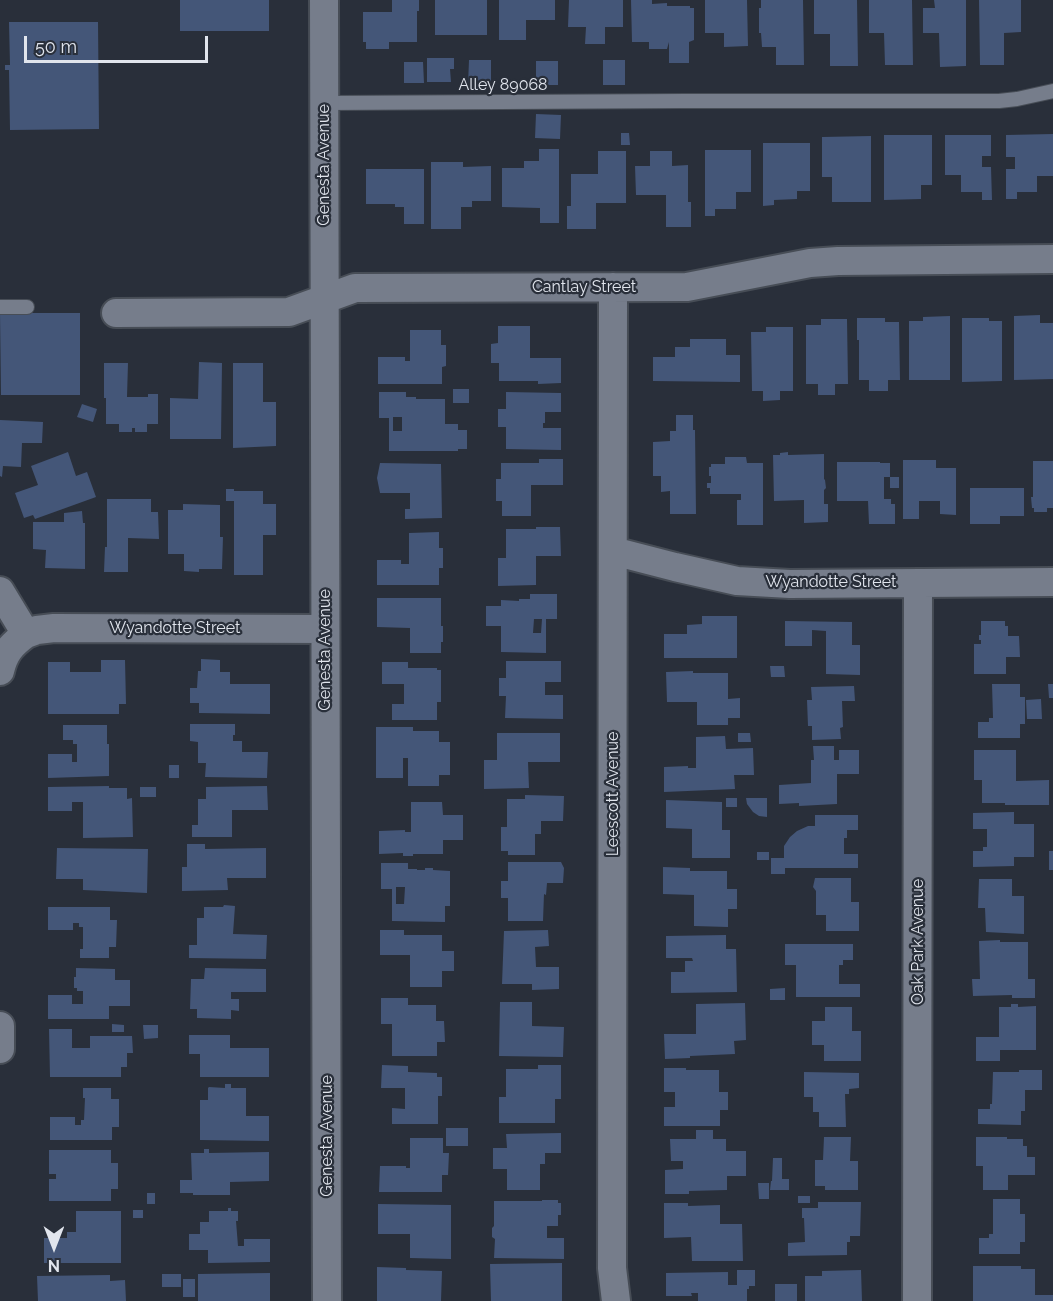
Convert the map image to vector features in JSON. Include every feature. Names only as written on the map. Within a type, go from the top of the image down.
[{"type":"street","name":"Genesta Avenue","points":[[324,0],[327,1301]]},
{"type":"street","name":"Cantlay Street","points":[[116,313],[289,312],[355,288],[687,288],[790,267],[838,261],[1053,259]]},
{"type":"street","name":"Leescott Avenue","points":[[613,287],[612,1268],[616,1301]]},
{"type":"street","name":"Wyandotte Street","points":[[613,551],[737,581],[790,584],[1053,582]]},
{"type":"street","name":"Oak Park Avenue","points":[[917,1301],[918,583]]},
{"type":"street","points":[[0,591],[26,634],[12,644],[0,671]]},
{"type":"street","name":"Wyandotte Street","points":[[26,634],[54,628],[325,629]]},
{"type":"street","points":[[0,1026],[0,1049]]},
{"type":"lane","name":"Alley 89068","points":[[324,103],[999,101],[1053,91]]},
{"type":"lane","points":[[0,307],[27,307]]},
{"type":"building","points":[[180,0],[269,0],[269,31],[180,31]]},
{"type":"building","points":[[392,0],[419,0],[417,42],[389,42],[389,49],[366,49],[366,42],[363,42],[363,12],[392,12]]},
{"type":"building","points":[[435,0],[487,0],[487,35],[435,35]]},
{"type":"building","points":[[499,0],[555,0],[555,20],[526,20],[526,40],[499,40]]},
{"type":"building","points":[[569,0],[623,0],[623,27],[605,27],[605,44],[585,44],[586,27],[568,27]]},
{"type":"building","points":[[631,0],[652,0],[652,4],[667,3],[667,6],[694,8],[694,40],[689,42],[689,63],[669,63],[669,42],[667,49],[649,49],[649,42],[632,42]]},
{"type":"building","points":[[705,0],[747,0],[748,46],[724,47],[724,33],[705,33]]},
{"type":"building","points":[[761,0],[803,0],[804,65],[776,65],[776,47],[762,47],[761,33],[759,33]]},
{"type":"building","points":[[814,0],[857,0],[858,66],[830,66],[830,34],[814,34]]},
{"type":"building","points":[[869,0],[912,0],[913,65],[885,65],[884,33],[869,33]]},
{"type":"building","points":[[934,0],[966,0],[966,66],[940,67],[939,33],[923,33],[923,8],[935,8]]},
{"type":"building","points":[[979,0],[1021,0],[1021,32],[1004,33],[1004,65],[980,65]]},
{"type":"building","points":[[9,22],[98,22],[99,129],[10,130],[9,70],[5,70],[5,65],[10,65]]},
{"type":"building","points":[[427,58],[454,58],[454,69],[450,69],[451,82],[427,82]]},
{"type":"building","points":[[469,60],[491,60],[491,85],[468,85]]},
{"type":"building","points":[[603,60],[625,60],[625,85],[603,85]]},
{"type":"building","points":[[536,61],[558,61],[558,85],[536,85]]},
{"type":"building","points":[[404,62],[423,62],[424,83],[404,83]]},
{"type":"building","points":[[536,114],[561,115],[560,139],[535,138]]},
{"type":"building","points":[[621,133],[629,133],[630,145],[621,145]]},
{"type":"building","points":[[1053,134],[1053,176],[1037,176],[1037,192],[1017,192],[1017,199],[1006,199],[1006,169],[1015,169],[1015,157],[1006,157],[1006,135]]},
{"type":"building","points":[[884,135],[932,135],[932,185],[921,185],[921,199],[884,200]]},
{"type":"building","points":[[945,135],[991,135],[991,156],[982,156],[982,167],[991,167],[992,200],[982,200],[982,192],[961,192],[961,175],[945,175]]},
{"type":"building","points":[[871,136],[871,202],[832,202],[832,177],[822,177],[822,137]]},
{"type":"building","points":[[763,143],[810,143],[810,191],[797,191],[797,199],[774,200],[774,205],[763,206]]},
{"type":"building","points":[[539,149],[559,149],[559,223],[540,223],[540,208],[502,207],[502,168],[524,168],[524,161],[539,161]]},
{"type":"building","points":[[705,150],[751,150],[751,192],[736,192],[736,209],[715,209],[715,216],[705,216]]},
{"type":"building","points":[[598,151],[626,151],[626,203],[596,203],[596,229],[567,229],[567,206],[571,206],[571,174],[598,174]]},
{"type":"building","points":[[650,151],[672,151],[672,166],[688,165],[691,227],[666,227],[666,195],[636,195],[635,166],[650,166]]},
{"type":"building","points":[[431,162],[463,162],[463,167],[491,166],[491,201],[472,201],[472,207],[461,207],[461,229],[431,229]]},
{"type":"building","points":[[366,169],[424,169],[424,224],[404,224],[404,207],[395,207],[395,204],[366,204]]},
{"type":"building","points":[[0,313],[80,313],[80,395],[1,395]]},
{"type":"building","points":[[1040,315],[1040,323],[1053,323],[1053,379],[1014,380],[1014,316]]},
{"type":"building","points":[[950,316],[950,380],[909,380],[909,321],[923,321],[923,317]]},
{"type":"building","points":[[857,318],[885,318],[885,322],[899,322],[900,380],[888,380],[888,391],[869,391],[869,380],[859,380]]},
{"type":"building","points":[[962,318],[989,318],[989,321],[1002,321],[1002,381],[962,382]]},
{"type":"building","points":[[821,319],[847,319],[848,384],[835,384],[835,395],[818,395],[818,384],[806,384],[806,325],[821,325]]},
{"type":"building","points":[[498,326],[530,326],[530,358],[561,358],[561,383],[499,381],[499,363],[491,363],[491,344],[498,343]]},
{"type":"building","points":[[766,327],[793,327],[793,391],[780,391],[780,400],[763,401],[763,391],[752,391],[751,332],[766,332]]},
{"type":"building","points":[[410,330],[441,330],[441,345],[446,345],[446,366],[442,367],[442,384],[378,384],[378,357],[405,357],[405,361],[410,361]]},
{"type":"building","points":[[690,339],[726,339],[726,355],[740,355],[740,382],[653,381],[653,357],[675,357],[675,347],[690,347]]},
{"type":"building","points":[[199,362],[222,363],[221,439],[170,439],[170,398],[198,399]]},
{"type":"building","points":[[104,363],[128,363],[127,397],[148,397],[148,394],[158,394],[158,424],[147,424],[147,432],[135,432],[135,428],[132,428],[132,432],[119,432],[119,424],[106,424]]},
{"type":"building","points":[[233,363],[263,363],[263,402],[276,402],[276,446],[233,448]]},
{"type":"building","points":[[453,389],[469,389],[469,403],[453,403]]},
{"type":"building","points":[[379,392],[406,392],[406,397],[416,397],[416,399],[445,399],[445,424],[458,424],[458,430],[467,430],[467,449],[389,451],[389,418],[379,418]],"holes":[[[393,417],[402,417],[402,431],[393,431]]]},
{"type":"building","points":[[506,392],[561,393],[561,412],[545,412],[543,428],[561,428],[561,450],[506,449],[506,427],[498,427],[498,409],[506,409]]},
{"type":"building","points":[[82,404],[97,409],[93,422],[77,417]]},
{"type":"building","points":[[676,415],[693,415],[696,514],[670,514],[670,491],[661,492],[661,476],[653,476],[653,442],[670,441],[670,431],[676,431]]},
{"type":"building","points":[[0,420],[43,422],[42,443],[22,443],[21,467],[3,466],[2,477],[0,476]]},
{"type":"building","points":[[68,452],[76,476],[87,472],[96,497],[35,519],[33,515],[24,518],[15,493],[38,485],[31,466]]},
{"type":"building","points":[[788,452],[788,455],[824,454],[826,488],[824,504],[828,504],[828,522],[804,523],[804,500],[774,501],[773,455]]},
{"type":"building","points":[[725,457],[746,457],[747,463],[763,463],[763,525],[737,525],[737,500],[741,500],[741,494],[710,494],[710,488],[707,488],[707,483],[711,483],[709,467],[711,464],[725,464]]},
{"type":"building","points":[[539,459],[563,459],[563,485],[531,485],[531,516],[502,516],[502,501],[496,501],[496,479],[501,479],[501,463],[539,463]]},
{"type":"building","points":[[903,460],[936,460],[936,468],[956,468],[956,515],[940,514],[940,501],[919,501],[919,519],[903,519]]},
{"type":"building","points":[[1033,461],[1053,461],[1053,508],[1047,508],[1047,512],[1034,512],[1032,508]]},
{"type":"building","points":[[837,462],[890,463],[890,477],[884,477],[884,499],[891,499],[891,504],[895,504],[895,524],[869,524],[868,501],[837,501]]},
{"type":"building","points":[[380,463],[441,464],[442,518],[405,519],[405,509],[410,509],[410,493],[380,493],[377,478]]},
{"type":"building","points":[[890,477],[899,477],[899,488],[890,488]]},
{"type":"building","points":[[970,488],[1024,488],[1024,516],[1000,516],[1000,524],[970,524]]},
{"type":"building","points":[[226,489],[263,491],[263,504],[276,504],[276,535],[263,535],[263,575],[234,575],[234,501],[226,501]]},
{"type":"building","points":[[107,499],[151,499],[151,512],[158,512],[159,539],[128,538],[128,572],[104,572],[105,547],[107,547]]},
{"type":"building","points":[[183,504],[220,505],[220,537],[223,537],[222,569],[184,571],[184,554],[168,554],[168,510],[183,510]]},
{"type":"building","points":[[82,511],[83,523],[85,523],[85,569],[45,568],[46,550],[33,549],[33,522],[64,522],[64,513]]},
{"type":"building","points":[[536,527],[560,527],[561,556],[536,556],[536,585],[498,586],[498,558],[506,558],[506,529],[536,529]]},
{"type":"building","points":[[439,532],[439,548],[443,548],[443,568],[439,568],[439,585],[377,585],[377,560],[401,560],[401,564],[409,564],[409,533]]},
{"type":"building","points":[[530,594],[557,594],[557,619],[546,619],[546,653],[501,652],[501,626],[486,626],[486,606],[501,606],[501,600],[530,599]],"holes":[[[534,619],[542,619],[541,633],[533,633]]]},
{"type":"building","points":[[377,598],[441,598],[443,642],[441,642],[441,653],[410,653],[410,628],[377,627]]},
{"type":"building","points":[[702,616],[737,616],[737,658],[664,658],[664,634],[687,634],[687,625],[702,624]]},
{"type":"building","points":[[785,621],[852,622],[852,645],[860,645],[860,675],[826,674],[826,631],[812,630],[812,646],[785,646]]},
{"type":"building","points":[[981,621],[1005,621],[1005,626],[1008,626],[1008,636],[1019,636],[1020,657],[1006,657],[1006,674],[974,674],[974,644],[981,644],[979,635],[981,635]]},
{"type":"building","points":[[201,659],[220,660],[220,672],[230,672],[230,684],[270,684],[270,714],[199,713],[199,703],[190,703],[190,688],[197,688]]},
{"type":"building","points":[[101,660],[125,660],[126,704],[119,704],[119,714],[48,714],[48,662],[70,662],[70,672],[101,672]]},
{"type":"building","points":[[506,661],[561,661],[561,682],[545,682],[545,695],[563,695],[563,719],[505,718],[506,696],[499,696],[499,678],[506,678]]},
{"type":"building","points":[[382,662],[408,662],[408,668],[441,670],[441,702],[437,702],[437,720],[392,720],[392,704],[404,704],[404,684],[382,684]]},
{"type":"building","points":[[770,666],[784,666],[785,677],[771,677]]},
{"type":"building","points":[[693,671],[693,673],[728,673],[728,699],[740,698],[740,718],[728,718],[728,725],[697,725],[697,702],[667,702],[666,672]]},
{"type":"building","points":[[992,684],[1020,684],[1020,697],[1025,697],[1025,724],[1020,724],[1020,738],[978,738],[978,722],[989,722],[989,718],[993,718]]},
{"type":"building","points":[[1048,684],[1053,684],[1053,698],[1049,698]]},
{"type":"building","points":[[854,686],[855,701],[842,701],[841,739],[812,740],[812,726],[808,726],[807,700],[812,700],[811,687]]},
{"type":"building","points":[[1041,699],[1042,719],[1027,719],[1026,700]]},
{"type":"building","points":[[190,724],[235,724],[233,741],[242,741],[242,752],[268,752],[267,778],[205,777],[206,763],[198,763],[198,742],[190,741]]},
{"type":"building","points":[[63,725],[107,725],[109,776],[48,778],[48,754],[72,754],[72,762],[77,762],[77,744],[73,744],[73,740],[63,740]]},
{"type":"building","points":[[376,727],[413,727],[413,731],[439,731],[439,742],[450,742],[450,775],[439,775],[439,786],[408,786],[408,758],[403,758],[403,778],[376,778]]},
{"type":"building","points":[[497,733],[560,733],[560,762],[528,762],[529,788],[484,789],[484,760],[497,760]]},
{"type":"building","points":[[738,733],[750,733],[751,742],[738,742]]},
{"type":"building","points":[[725,736],[726,749],[753,748],[754,775],[734,775],[735,789],[664,792],[664,767],[696,768],[696,737]]},
{"type":"building","points":[[813,746],[834,746],[834,760],[839,760],[839,750],[859,750],[859,774],[837,774],[837,804],[799,806],[799,803],[779,804],[779,785],[811,783]]},
{"type":"building","points":[[974,750],[1016,750],[1016,781],[1049,780],[1049,805],[982,803],[982,780],[974,780]]},
{"type":"building","points":[[169,765],[179,765],[179,778],[169,778]]},
{"type":"building","points":[[109,786],[109,788],[127,788],[127,799],[132,798],[133,837],[83,838],[83,802],[72,802],[72,811],[48,811],[48,787]]},
{"type":"building","points":[[267,786],[268,810],[232,810],[232,837],[192,837],[192,825],[198,825],[198,799],[206,799],[206,787]]},
{"type":"building","points":[[140,787],[156,787],[156,797],[140,797]]},
{"type":"building","points":[[525,795],[564,796],[563,821],[541,821],[541,834],[535,834],[535,855],[508,855],[508,851],[501,851],[501,827],[507,827],[507,799],[525,799]]},
{"type":"building","points":[[726,798],[737,798],[737,807],[726,807]]},
{"type":"building","points":[[746,798],[767,798],[767,817],[753,812]]},
{"type":"building","points":[[666,800],[722,802],[722,830],[730,830],[730,858],[692,858],[692,829],[666,828]]},
{"type":"building","points":[[411,802],[442,802],[443,815],[463,815],[463,840],[443,840],[443,854],[403,856],[403,853],[379,854],[379,831],[405,830],[405,832],[411,832]]},
{"type":"building","points":[[1014,812],[1014,824],[1034,824],[1034,857],[1014,857],[1014,866],[973,867],[973,851],[983,851],[983,847],[987,847],[987,829],[973,829],[973,813]]},
{"type":"building","points":[[815,815],[858,815],[858,830],[847,830],[847,838],[844,838],[844,854],[858,854],[858,868],[785,868],[785,874],[771,874],[771,858],[784,858],[784,846],[790,837],[808,826],[815,826]]},
{"type":"building","points":[[187,844],[205,844],[205,849],[266,848],[266,878],[227,878],[228,890],[182,891],[182,867],[187,867]]},
{"type":"building","points":[[57,848],[148,849],[147,893],[83,890],[83,879],[56,879]]},
{"type":"building","points":[[1049,851],[1053,851],[1053,870],[1049,870]]},
{"type":"building","points":[[757,852],[769,852],[769,860],[757,860]]},
{"type":"building","points":[[508,862],[561,862],[564,868],[563,883],[547,883],[546,895],[544,894],[543,921],[508,921],[508,898],[501,898],[501,881],[508,881]]},
{"type":"building","points":[[381,863],[408,863],[408,869],[433,868],[433,870],[450,871],[450,906],[445,906],[445,922],[392,921],[392,889],[381,889]],"holes":[[[396,887],[405,887],[404,904],[396,904]]]},
{"type":"building","points":[[663,867],[690,868],[690,871],[727,871],[727,889],[737,889],[737,909],[728,909],[728,927],[694,926],[694,895],[663,894]]},
{"type":"building","points":[[815,878],[851,878],[851,902],[859,902],[859,931],[826,931],[826,915],[816,915],[816,891],[813,887]]},
{"type":"building","points":[[979,879],[1012,879],[1012,896],[1024,896],[1024,934],[986,932],[985,908],[978,908]]},
{"type":"building","points":[[224,905],[235,906],[233,934],[267,935],[266,959],[189,958],[189,945],[197,945],[197,918],[204,918],[204,907],[223,907]]},
{"type":"building","points":[[48,907],[110,907],[110,920],[117,920],[116,947],[109,947],[109,958],[80,958],[80,949],[83,949],[83,927],[79,927],[79,923],[73,923],[73,930],[48,930]]},
{"type":"building","points":[[380,930],[404,930],[404,935],[442,935],[442,951],[454,951],[454,971],[442,971],[442,987],[410,987],[410,955],[380,955]]},
{"type":"building","points":[[548,930],[549,946],[535,947],[536,967],[559,967],[559,989],[532,990],[532,984],[502,984],[504,931]]},
{"type":"building","points":[[726,935],[726,949],[736,949],[737,992],[671,993],[671,972],[685,972],[685,961],[693,961],[692,958],[666,958],[666,936]]},
{"type":"building","points":[[1000,940],[1000,942],[1028,942],[1028,979],[1035,979],[1035,998],[1012,998],[1012,995],[973,996],[972,979],[980,979],[979,941]]},
{"type":"building","points":[[785,944],[853,944],[853,960],[843,960],[843,965],[839,965],[839,984],[860,984],[860,997],[796,997],[796,965],[785,965]]},
{"type":"building","points":[[76,968],[115,969],[115,980],[130,980],[130,1006],[109,1006],[109,1019],[48,1019],[48,995],[72,995],[72,1004],[83,1004],[83,991],[77,991],[77,988],[74,988]]},
{"type":"building","points":[[205,968],[266,969],[266,992],[231,992],[231,999],[239,999],[239,1011],[231,1010],[231,1019],[197,1018],[197,1009],[190,1009],[191,979],[204,979]]},
{"type":"building","points":[[785,988],[785,1000],[770,1000],[770,989]]},
{"type":"building","points":[[381,998],[408,998],[408,1005],[436,1005],[436,1021],[444,1021],[445,1042],[437,1042],[437,1056],[392,1056],[392,1024],[381,1024]]},
{"type":"building","points":[[500,1002],[532,1002],[532,1026],[564,1027],[563,1057],[499,1056]]},
{"type":"building","points":[[745,1003],[746,1040],[734,1041],[735,1054],[665,1059],[664,1034],[696,1034],[696,1004]]},
{"type":"building","points":[[1011,1004],[1018,1004],[1018,1007],[1036,1006],[1036,1050],[1000,1050],[1000,1061],[976,1061],[976,1037],[999,1037],[999,1007],[1011,1007]]},
{"type":"building","points":[[825,1007],[852,1007],[852,1031],[861,1031],[861,1061],[824,1061],[824,1045],[812,1045],[812,1021],[825,1021]]},
{"type":"building","points":[[112,1024],[124,1025],[124,1032],[112,1032]]},
{"type":"building","points":[[143,1025],[158,1025],[158,1038],[144,1039]]},
{"type":"building","points":[[49,1029],[72,1029],[72,1048],[90,1048],[90,1036],[132,1036],[133,1053],[127,1053],[127,1067],[121,1067],[121,1077],[50,1077]]},
{"type":"building","points":[[189,1035],[230,1035],[230,1048],[269,1048],[269,1077],[200,1077],[200,1054],[189,1054]]},
{"type":"building","points":[[382,1065],[408,1066],[408,1072],[437,1073],[437,1077],[442,1077],[442,1096],[438,1096],[438,1124],[392,1124],[392,1108],[405,1109],[405,1088],[381,1088]]},
{"type":"building","points":[[538,1065],[561,1065],[561,1099],[555,1099],[555,1123],[499,1123],[499,1097],[506,1097],[506,1069],[538,1069]]},
{"type":"building","points":[[664,1068],[719,1070],[719,1092],[728,1092],[728,1110],[720,1110],[720,1126],[664,1126],[664,1107],[675,1107],[675,1092],[664,1092]]},
{"type":"building","points":[[1019,1070],[1042,1070],[1042,1090],[1025,1090],[1025,1111],[1021,1111],[1021,1125],[978,1124],[978,1109],[990,1109],[990,1104],[992,1104],[993,1072],[1019,1072]]},
{"type":"building","points":[[804,1072],[859,1073],[859,1088],[849,1089],[849,1094],[845,1094],[846,1127],[819,1127],[819,1112],[813,1112],[813,1097],[804,1097]]},
{"type":"building","points":[[225,1084],[231,1084],[231,1088],[246,1088],[246,1116],[269,1116],[269,1141],[200,1140],[200,1100],[208,1100],[209,1087],[225,1088]]},
{"type":"building","points":[[83,1088],[111,1088],[111,1099],[119,1099],[119,1127],[112,1127],[112,1140],[50,1140],[50,1117],[75,1117],[75,1125],[81,1125],[81,1120],[84,1120]]},
{"type":"building","points":[[446,1128],[468,1128],[468,1146],[446,1146]]},
{"type":"building","points":[[696,1130],[713,1130],[713,1139],[726,1139],[726,1151],[746,1151],[746,1176],[727,1176],[727,1190],[665,1194],[665,1170],[683,1169],[683,1161],[671,1161],[670,1139],[696,1139]]},
{"type":"building","points":[[561,1133],[561,1153],[545,1153],[545,1164],[540,1164],[540,1190],[507,1190],[507,1169],[493,1169],[493,1148],[507,1148],[506,1134]]},
{"type":"building","points":[[824,1137],[851,1137],[850,1161],[858,1161],[858,1190],[825,1190],[825,1186],[815,1186],[815,1160],[823,1160]]},
{"type":"building","points":[[976,1137],[1023,1139],[1023,1146],[1027,1146],[1027,1157],[1035,1157],[1035,1175],[1008,1175],[1008,1190],[983,1190],[983,1166],[976,1166]]},
{"type":"building","points":[[410,1138],[443,1138],[443,1153],[449,1153],[448,1175],[442,1175],[442,1192],[379,1192],[380,1166],[410,1168]]},
{"type":"building","points":[[204,1149],[209,1149],[209,1153],[269,1152],[269,1181],[230,1182],[230,1195],[180,1193],[180,1180],[192,1180],[191,1153],[204,1153]]},
{"type":"building","points":[[49,1150],[111,1150],[111,1163],[118,1163],[118,1189],[111,1189],[111,1201],[49,1201],[49,1179],[56,1179],[56,1174],[49,1174]]},
{"type":"building","points":[[773,1158],[782,1158],[782,1179],[789,1179],[789,1190],[770,1190]]},
{"type":"building","points":[[758,1183],[769,1183],[769,1199],[759,1199]]},
{"type":"building","points":[[147,1193],[155,1193],[155,1204],[147,1204]]},
{"type":"building","points":[[798,1196],[810,1196],[810,1203],[798,1203]]},
{"type":"building","points":[[993,1199],[1020,1199],[1020,1214],[1025,1214],[1025,1242],[1020,1242],[1020,1254],[979,1254],[979,1238],[989,1238],[989,1234],[993,1234]]},
{"type":"building","points":[[558,1200],[558,1203],[561,1203],[558,1226],[547,1226],[547,1238],[564,1238],[564,1259],[494,1258],[495,1239],[492,1237],[492,1228],[494,1226],[494,1201]]},
{"type":"building","points":[[818,1202],[861,1202],[860,1236],[850,1236],[850,1242],[847,1242],[847,1255],[788,1256],[788,1243],[805,1242],[802,1208],[818,1208]]},
{"type":"building","points":[[664,1203],[688,1203],[688,1206],[720,1205],[720,1224],[742,1224],[743,1261],[692,1261],[691,1237],[664,1238]]},
{"type":"building","points":[[378,1204],[451,1205],[451,1259],[410,1258],[410,1234],[378,1234]]},
{"type":"building","points":[[228,1208],[231,1208],[231,1211],[238,1211],[238,1221],[236,1221],[238,1246],[244,1246],[244,1239],[270,1239],[270,1262],[208,1263],[208,1250],[189,1250],[189,1234],[200,1234],[200,1222],[209,1222],[209,1211],[228,1211]]},
{"type":"building","points":[[133,1210],[143,1210],[143,1218],[133,1218]]},
{"type":"building","points":[[76,1211],[121,1211],[121,1263],[44,1263],[44,1238],[67,1238],[67,1232],[76,1232]]},
{"type":"building","points":[[562,1263],[562,1301],[491,1301],[490,1264]]},
{"type":"building","points":[[973,1266],[1021,1266],[1021,1269],[1035,1269],[1035,1295],[1053,1295],[1053,1301],[973,1301]]},
{"type":"building","points":[[377,1267],[442,1271],[441,1301],[377,1301]]},
{"type":"building","points":[[737,1270],[755,1270],[755,1286],[749,1286],[747,1289],[747,1301],[698,1301],[698,1293],[691,1293],[692,1296],[666,1296],[666,1273],[728,1272],[728,1285],[737,1285]]},
{"type":"building","points":[[861,1270],[862,1301],[805,1301],[805,1276],[822,1276],[822,1271]]},
{"type":"building","points":[[270,1273],[270,1301],[198,1301],[198,1274]]},
{"type":"building","points":[[162,1274],[181,1274],[181,1287],[162,1287]]},
{"type":"building","points":[[110,1275],[110,1281],[125,1280],[126,1301],[38,1301],[37,1276]]},
{"type":"building","points":[[183,1279],[195,1279],[195,1297],[183,1297]]},
{"type":"building","points":[[775,1284],[797,1284],[797,1301],[775,1301]]}]
